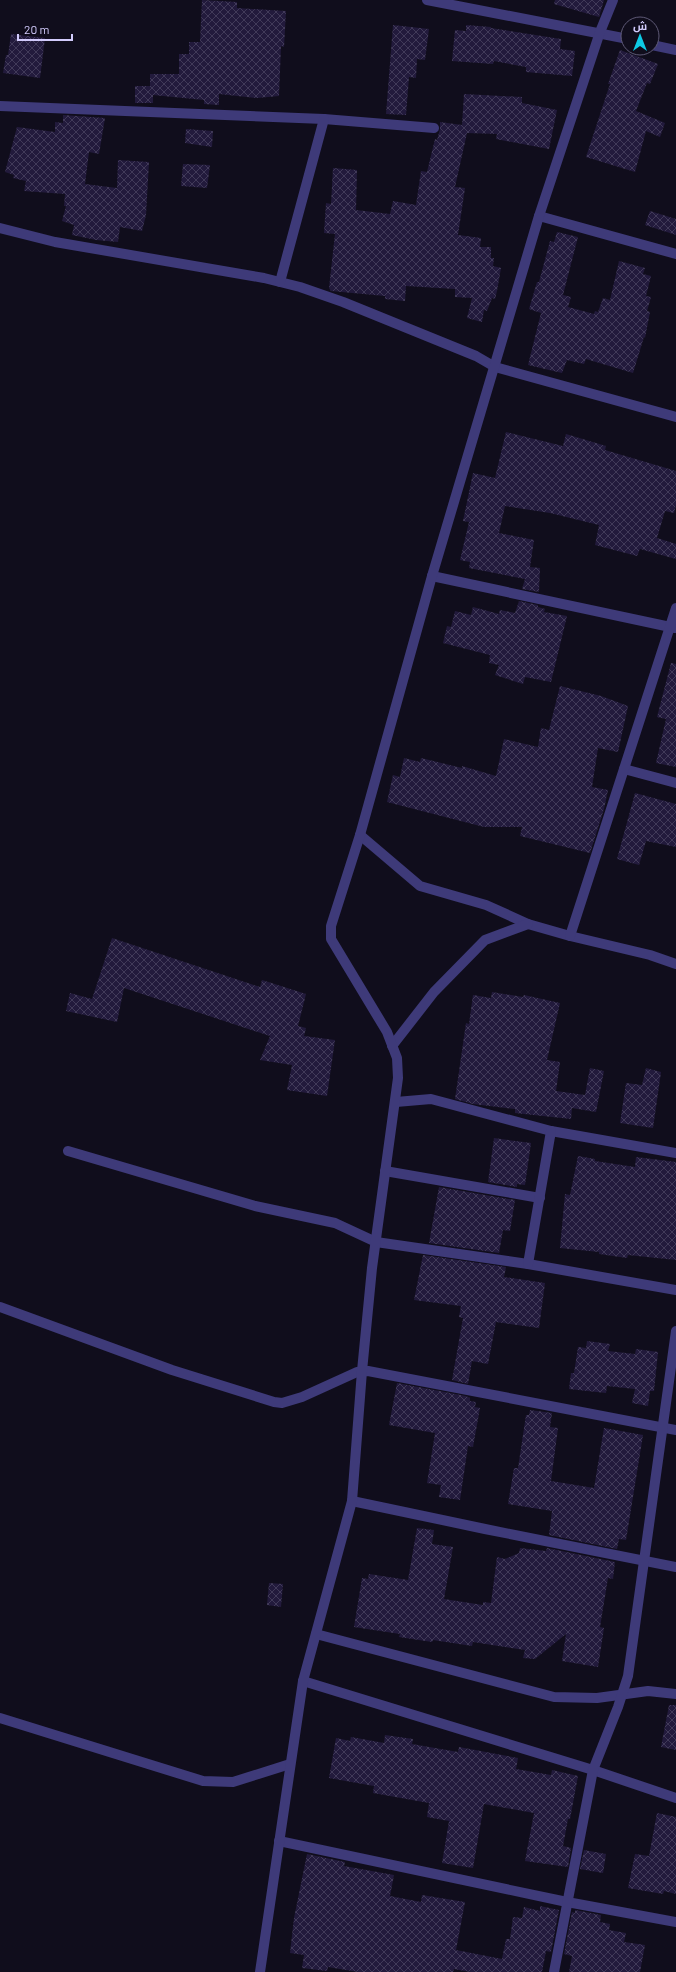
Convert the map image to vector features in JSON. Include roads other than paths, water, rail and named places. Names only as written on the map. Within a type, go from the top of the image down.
[{"type":"street","points":[[427,0],[620,37]]},
{"type":"street","points":[[260,1972],[303,1681],[352,1501],[362,1371],[376,1242],[396,1102],[398,1078],[397,1058],[387,1032],[331,939],[331,926],[360,835],[432,576],[539,216],[600,32],[613,0]]},
{"type":"street","points":[[660,47],[676,50]]},
{"type":"street","points":[[0,106],[324,119],[434,128]]},
{"type":"street","points":[[280,282],[324,119]]},
{"type":"street","points":[[539,216],[676,254]]},
{"type":"street","points":[[0,228],[55,242],[280,282],[343,302],[476,356],[495,367],[676,417]]},
{"type":"street","points":[[432,576],[673,628]]},
{"type":"street","points":[[570,936],[624,769],[673,628],[676,608]]},
{"type":"street","points":[[624,769],[676,783]]},
{"type":"street","points":[[360,835],[420,886],[486,905],[528,924],[570,936],[650,955],[676,964]]},
{"type":"street","points":[[392,1046],[434,992],[485,940],[528,924]]},
{"type":"street","points":[[396,1102],[431,1099],[551,1130],[676,1152]]},
{"type":"street","points":[[528,1264],[551,1130]]},
{"type":"street","points":[[68,1151],[255,1206],[335,1223],[376,1242],[528,1264],[676,1290]]},
{"type":"street","points":[[385,1171],[540,1198]]},
{"type":"street","points":[[0,1307],[172,1370],[274,1402],[282,1403],[302,1397],[362,1371],[676,1430]]},
{"type":"street","points":[[554,1972],[593,1770],[628,1676],[676,1331]]},
{"type":"street","points":[[352,1501],[676,1567]]},
{"type":"street","points":[[316,1634],[554,1697],[597,1698],[648,1691],[676,1694]]},
{"type":"street","points":[[303,1681],[593,1770],[676,1798]]},
{"type":"street","points":[[0,1718],[203,1781],[233,1782],[290,1764]]},
{"type":"street","points":[[279,1841],[567,1902],[676,1922]]}]
